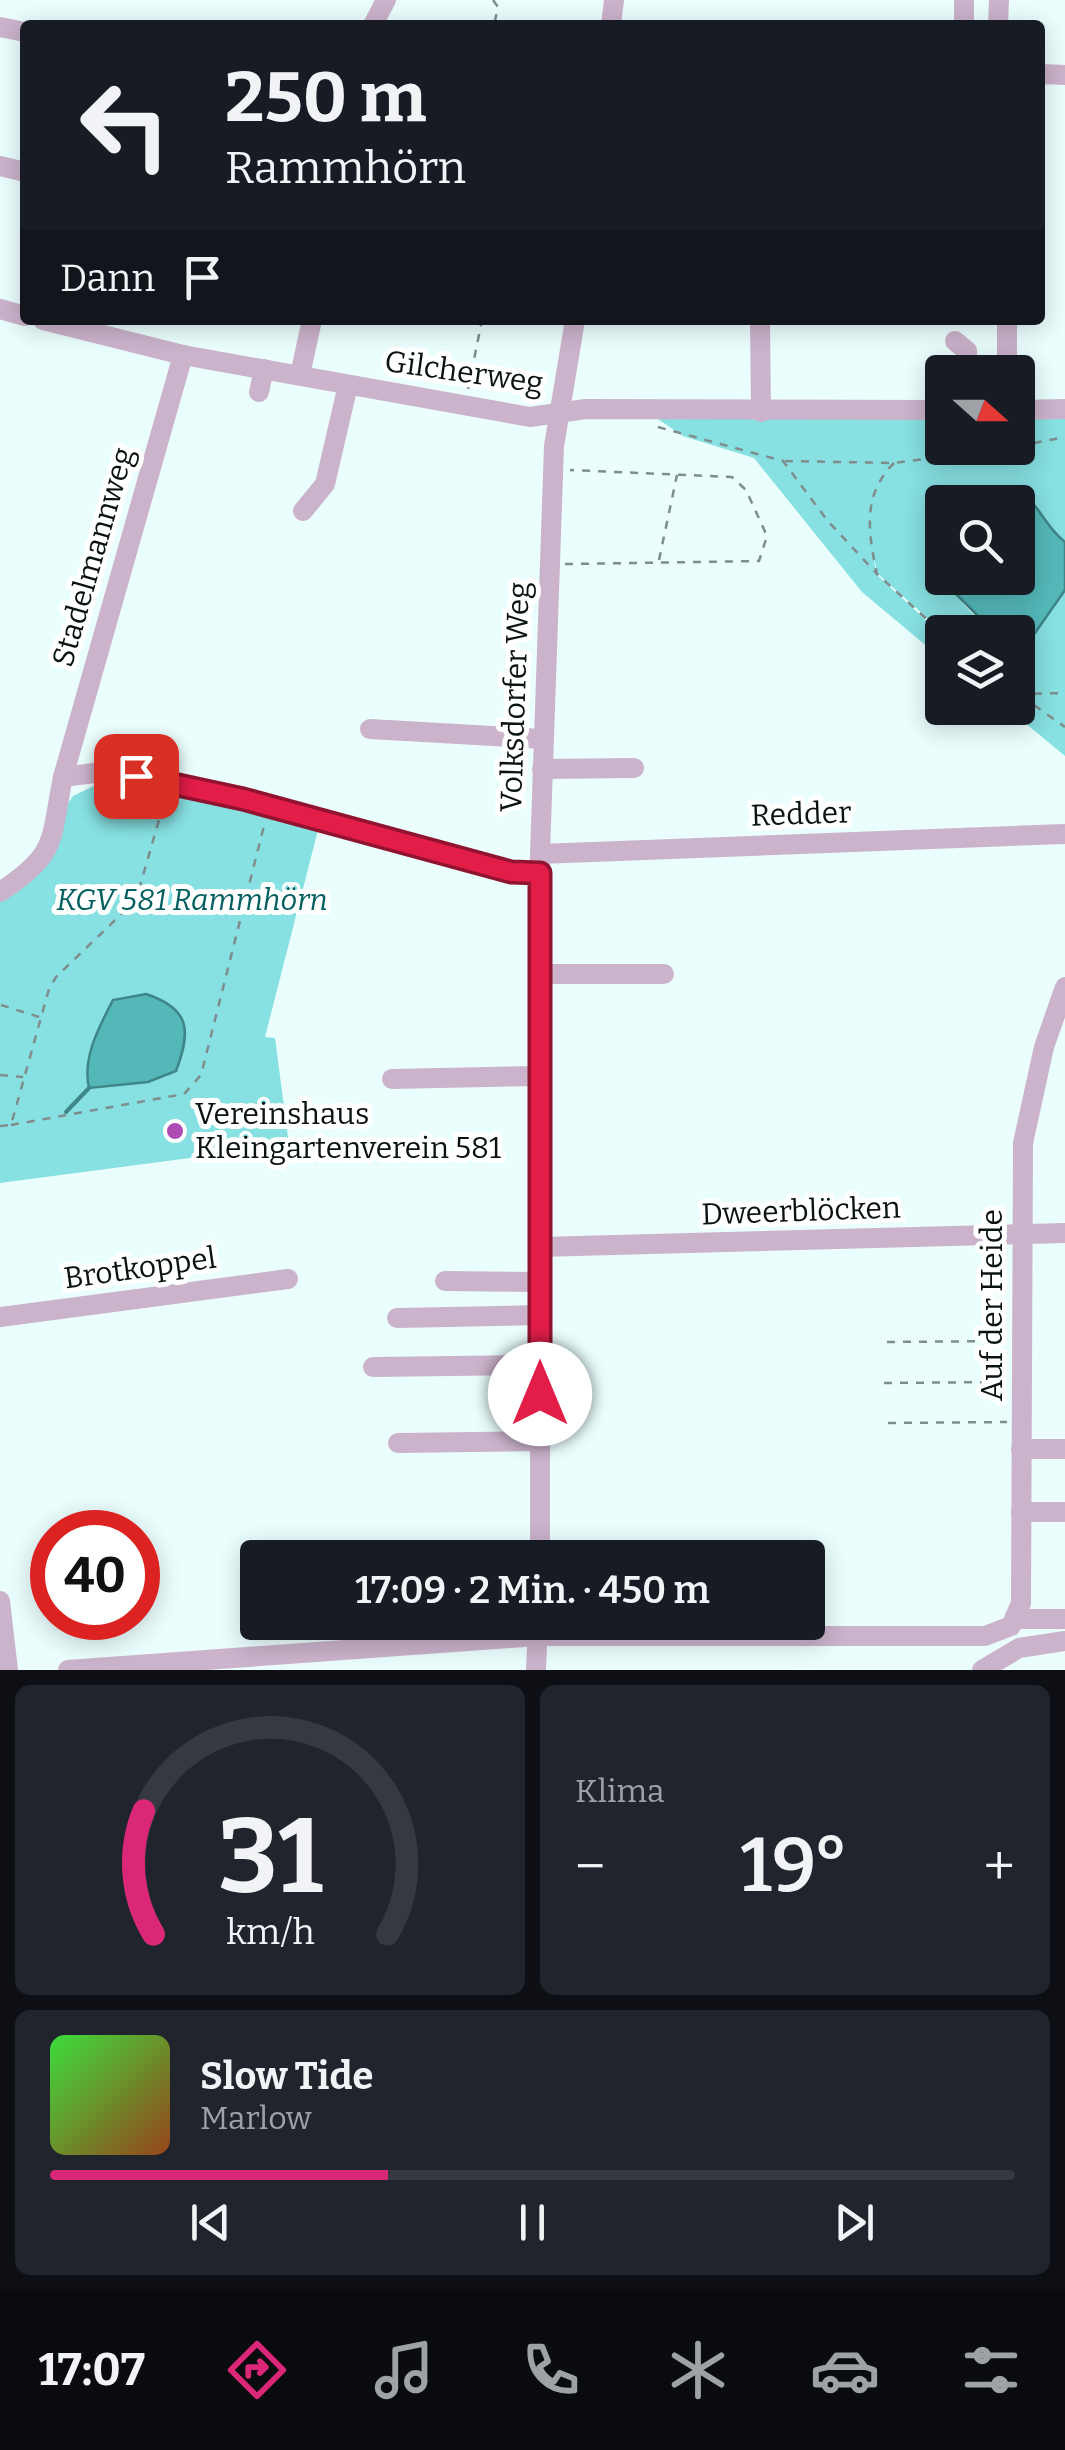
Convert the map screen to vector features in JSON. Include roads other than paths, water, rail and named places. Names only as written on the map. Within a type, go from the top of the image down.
[{"type":"street","name":"Gilcherweg","points":[[63,325],[183,355],[530,417],[586,410],[925,410]]},
{"type":"street","points":[[300,375],[311,325]]},
{"type":"street","name":"Volksdorfer Weg","points":[[540,1540],[538,1076],[542,768],[554,469],[558,415],[573,325]]},
{"type":"street","points":[[760,325],[761,412]]},
{"type":"street","points":[[1007,325],[1007,355]]},
{"type":"street","points":[[955,341],[967,355]]},
{"type":"street","name":"Stadelmannweg","points":[[0,892],[39,867],[49,846],[63,778],[183,355]]},
{"type":"street","points":[[259,392],[264,369]]},
{"type":"street","points":[[303,511],[325,484],[348,384]]},
{"type":"street","points":[[1035,410],[1065,409]]},
{"type":"street","points":[[370,729],[543,739]]},
{"type":"street","points":[[542,768],[634,768]]},
{"type":"street","name":"Redder","points":[[63,778],[102,772],[188,787],[511,872],[540,863],[1065,834]]},
{"type":"street","points":[[539,974],[664,974]]},
{"type":"street","name":"Auf der Heide","points":[[1013,1623],[1021,1604],[1023,1143],[1044,1047],[1065,987]]},
{"type":"street","points":[[392,1080],[538,1076]]},
{"type":"street","name":"Dweerblöcken","points":[[539,1247],[1065,1233]]},
{"type":"street","name":"Brotkoppel","points":[[0,1318],[288,1279]]},
{"type":"street","points":[[445,1281],[539,1282]]},
{"type":"street","points":[[397,1318],[540,1315]]},
{"type":"street","points":[[373,1367],[540,1365]]},
{"type":"street","points":[[398,1442],[540,1441]]},
{"type":"street","points":[[1021,1449],[1065,1450]]},
{"type":"street","points":[[1021,1512],[1065,1512]]},
{"type":"street","points":[[0,1601],[8,1670]]},
{"type":"street","points":[[825,1633],[985,1636],[1013,1623],[1065,1618]]},
{"type":"street","points":[[68,1670],[238,1664],[389,1640]]},
{"type":"street","points":[[536,1670],[537,1640]]},
{"type":"street","points":[[982,1670],[1019,1648],[1065,1641]]},
{"type":"street","points":[[1019,1648],[1019,1670]]},
{"type":"waterway","points":[[66,1112],[89,1088]]},
{"type":"place","name":"Vereinshaus Kleingartenverein 581","points":[[175,1131]]},
{"type":"park label","name":"KGV 581 Rammhörn","points":[[192,900]]}]
